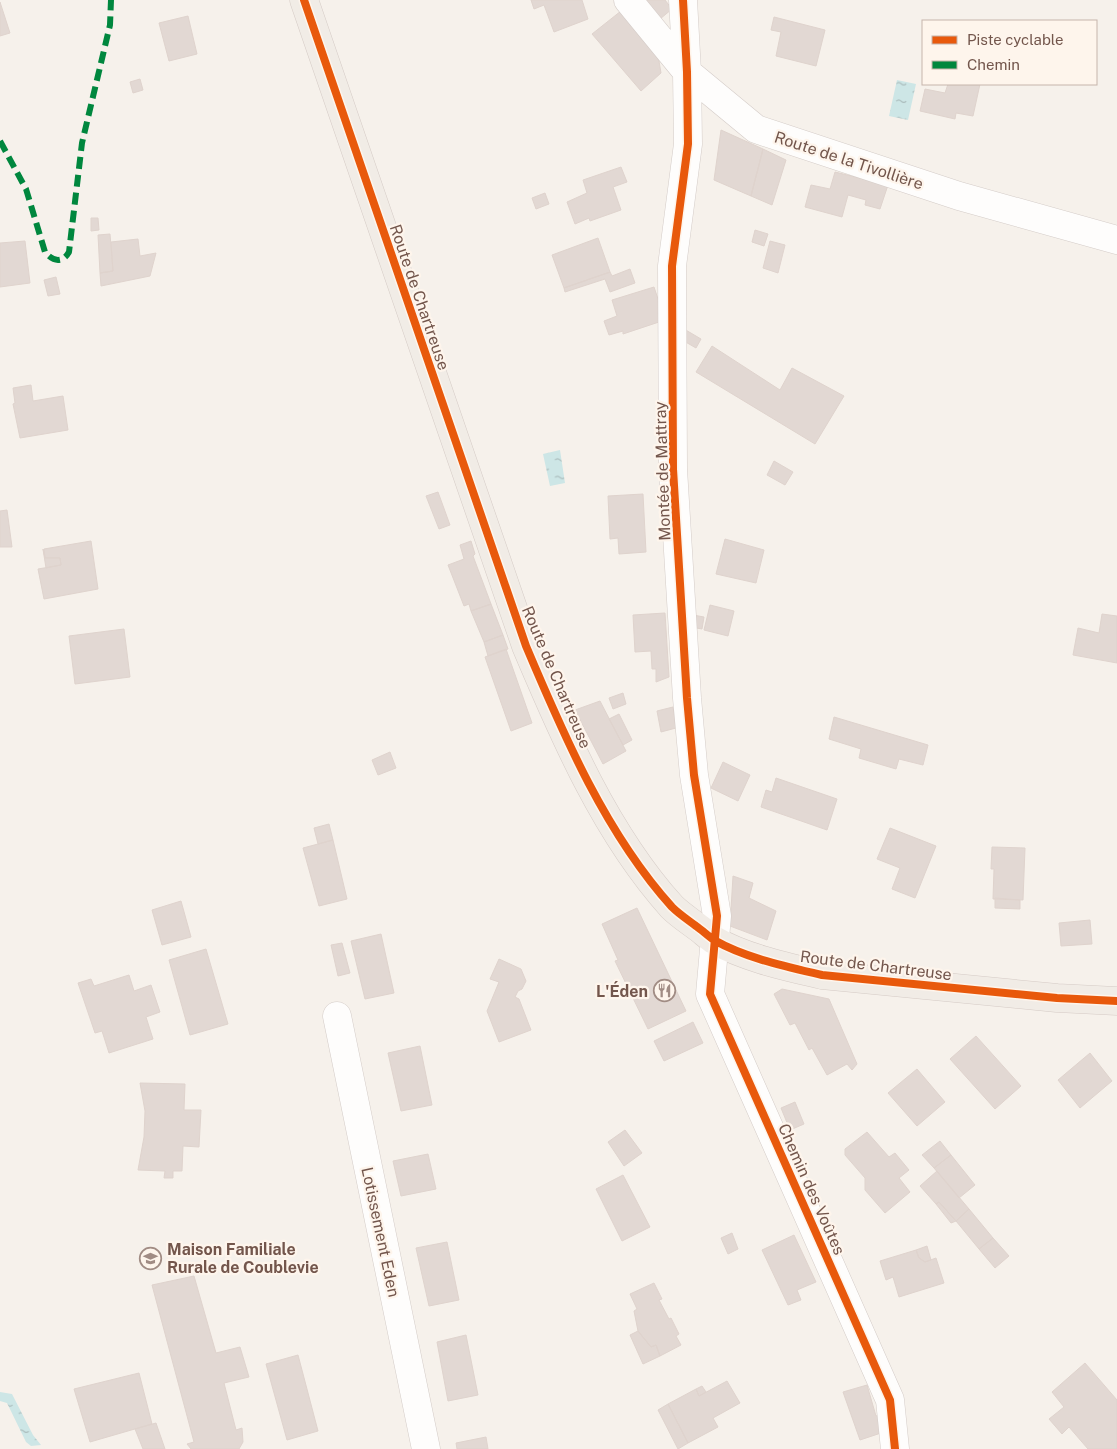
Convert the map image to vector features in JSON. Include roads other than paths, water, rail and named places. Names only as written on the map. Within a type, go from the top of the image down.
[{"type":"main road","name":"Route de Chartreuse","points":[[304,0],[526,646],[559,724],[627,851],[673,908],[714,940],[785,966],[822,975],[1056,998],[1117,1001]]},
{"type":"street","name":"Route de la Tivollière","points":[[628,0],[687,72],[756,129],[959,196],[1117,240]]},
{"type":"street","name":"Montée de Mattray","points":[[683,0],[688,144],[672,275],[673,469],[687,698],[694,775],[717,916],[714,940]]},
{"type":"street","name":"Chemin des Voûtes","points":[[714,940],[710,994],[890,1400],[896,1449]]},
{"type":"street","name":"Lotissement Eden","points":[[337,1016],[426,1449]]},
{"type":"water","points":[[897,80],[916,84],[908,120],[889,116]]},
{"type":"water","points":[[560,450],[565,483],[550,486],[543,454]]},
{"type":"water","points":[[0,1392],[12,1394],[33,1435],[41,1445],[31,1446],[26,1442],[7,1403],[0,1401]]},
{"type":"place","name":"L'Éden","points":[[664,991]]},
{"type":"place","name":"Maison Familiale Rurale de Coublevie","points":[[151,1258]]}]
